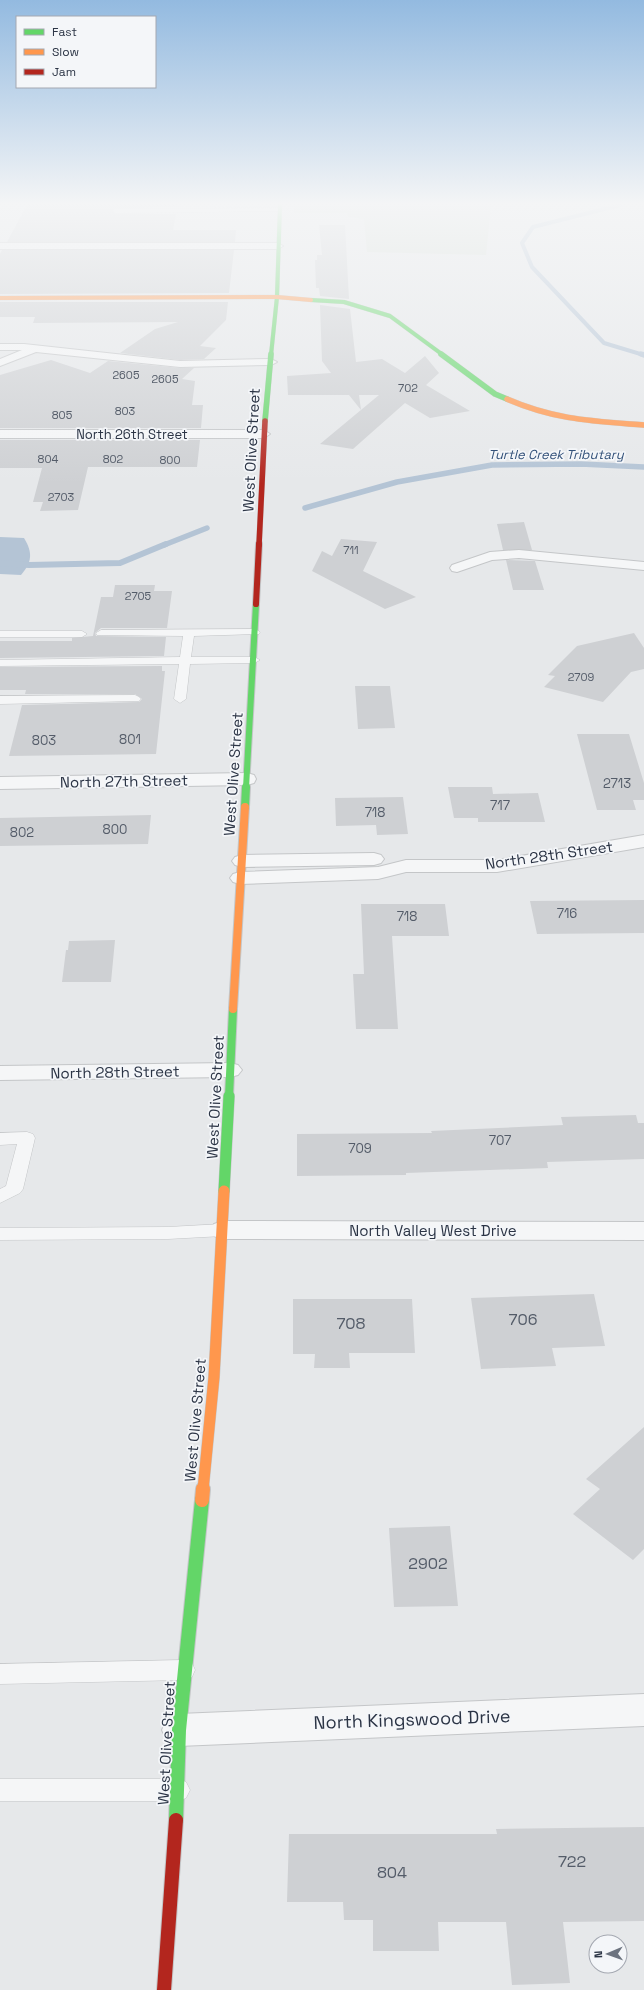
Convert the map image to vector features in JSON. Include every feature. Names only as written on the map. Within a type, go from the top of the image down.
[{"type":"main road","points":[[0,298],[37,298]]},
{"type":"main road","name":"West Olive Street","points":[[164,1990],[178,1790],[179,1730],[214,1376],[241,869],[254,660],[264,434],[277,298]]},
{"type":"main road","points":[[289,298],[344,302],[390,316],[495,394],[530,410],[565,418],[644,425]]},
{"type":"street","points":[[0,347],[36,349],[180,364],[270,362]]},
{"type":"street","points":[[0,363],[36,349]]},
{"type":"street","name":"North 26th Street","points":[[0,434],[264,434]]},
{"type":"street","points":[[519,554],[532,548],[574,545],[594,548],[616,555],[640,566]]},
{"type":"street","points":[[457,568],[490,556],[519,554],[640,566]]},
{"type":"street","name":"North 27th Street","points":[[0,783],[247,779]]},
{"type":"street","name":"North 28th Street","points":[[241,869],[378,873],[406,866],[497,866],[644,841]]},
{"type":"street","name":"North 28th Street","points":[[0,1073],[230,1070]]},
{"type":"street","name":"North Valley West Drive","points":[[222,1230],[644,1231]]},
{"type":"street","name":"North Kingswood Drive","points":[[179,1730],[644,1710]]},
{"type":"lane","points":[[101,633],[255,632]]},
{"type":"lane","points":[[180,698],[189,633]]},
{"type":"lane","points":[[0,634],[82,634]]},
{"type":"lane","points":[[0,663],[254,660]]},
{"type":"lane","points":[[0,700],[136,699]]},
{"type":"lane","points":[[0,1139],[27,1138],[14,1189],[0,1197]]},
{"type":"lane","points":[[0,1234],[168,1233],[222,1230]]},
{"type":"lane","points":[[0,1674],[184,1670]]},
{"type":"lane","points":[[0,1790],[178,1790]]},
{"type":"water","points":[[0,537],[24,538],[27,543],[30,557],[25,570],[21,575],[0,574]]},
{"type":"building","points":[[0,302],[228,302],[226,320],[200,346],[216,348],[204,359],[180,360],[120,353],[155,329],[178,322],[33,323],[35,317],[0,317]]},
{"type":"building","points":[[320,305],[350,309],[356,362],[382,359],[405,373],[425,356],[439,373],[426,385],[470,411],[430,418],[405,403],[353,449],[320,444],[361,410],[349,395],[288,395],[287,376],[331,373],[322,361]],"holes":[[[359,395],[379,395],[361,410]]]},
{"type":"building","points":[[51,360],[90,373],[108,361],[194,368],[182,379],[195,381],[192,405],[203,405],[201,428],[0,428],[0,375]]},
{"type":"building","points":[[0,440],[200,440],[197,467],[88,467],[78,510],[40,511],[43,502],[33,502],[42,468],[0,468]]},
{"type":"building","points":[[524,522],[532,550],[503,550],[497,524]]},
{"type":"building","points":[[341,539],[377,542],[363,571],[416,597],[385,609],[312,571],[322,551],[332,556]]},
{"type":"building","points":[[506,560],[535,561],[544,590],[513,590]]},
{"type":"building","points":[[115,585],[155,585],[154,591],[172,591],[167,628],[101,628],[95,633],[96,636],[166,637],[164,656],[0,658],[0,641],[72,641],[72,638],[93,636],[101,597],[113,597]]},
{"type":"building","points":[[634,633],[644,648],[644,669],[631,672],[603,702],[544,687],[555,676],[548,675],[577,646]]},
{"type":"building","points":[[162,666],[162,671],[165,671],[156,754],[9,756],[22,705],[139,702],[142,699],[135,694],[25,694],[26,690],[0,690],[0,667]]},
{"type":"building","points":[[355,686],[390,686],[395,728],[358,729]]},
{"type":"building","points":[[577,734],[629,734],[644,783],[644,800],[633,800],[636,810],[597,810]]},
{"type":"building","points":[[448,787],[492,787],[493,794],[538,793],[545,822],[478,822],[478,818],[454,818]]},
{"type":"building","points":[[403,797],[408,834],[377,835],[376,825],[336,826],[335,798]]},
{"type":"building","points":[[151,815],[148,844],[0,846],[0,818]]},
{"type":"building","points":[[644,900],[644,933],[537,934],[530,901]]},
{"type":"building","points":[[361,904],[445,904],[449,936],[392,936],[398,1029],[356,1029],[353,974],[364,974]]},
{"type":"building","points":[[115,940],[111,982],[62,982],[66,950],[68,950],[69,941]]},
{"type":"building","points":[[636,1115],[638,1123],[644,1123],[644,1159],[547,1162],[548,1168],[406,1173],[406,1175],[297,1176],[297,1134],[432,1133],[431,1131],[563,1125],[561,1117]]},
{"type":"building","points":[[594,1294],[605,1346],[552,1348],[556,1366],[481,1369],[471,1298]]},
{"type":"building","points":[[293,1299],[412,1299],[415,1353],[349,1353],[350,1368],[314,1368],[315,1354],[293,1354]]},
{"type":"building","points":[[644,1427],[644,1549],[633,1560],[573,1514],[600,1489],[586,1479]]},
{"type":"building","points":[[450,1526],[458,1606],[394,1607],[389,1528]]},
{"type":"building","points":[[644,1827],[644,1921],[563,1922],[570,1983],[512,1985],[506,1922],[438,1922],[439,1951],[373,1951],[373,1920],[344,1920],[343,1902],[287,1902],[289,1834],[497,1834],[496,1829]]},
{"type":"waterway","points":[[561,298],[604,343],[644,355],[641,354]]},
{"type":"waterway","name":"Turtle Creek Tributary","points":[[305,508],[397,482],[492,465],[581,464],[644,467]]},
{"type":"waterway","name":"Turtle Creek Tributary","points":[[164,545],[207,528]]},
{"type":"waterway","name":"Turtle Creek Tributary","points":[[0,563],[29,565],[120,563],[166,544]]},
{"type":"traffic: fast","points":[[265,421],[277,298]]},
{"type":"traffic: fast","points":[[311,300],[344,302],[390,316],[495,394],[507,399]]},
{"type":"traffic: fast","points":[[245,807],[256,604]]},
{"type":"traffic: fast","points":[[224,1191],[233,1009]]},
{"type":"traffic: fast","points":[[176,1820],[179,1730],[202,1500]]},
{"type":"traffic: slow","points":[[0,298],[37,298]]},
{"type":"traffic: slow","points":[[287,298],[311,300]]},
{"type":"traffic: slow","points":[[507,399],[530,409],[565,418],[644,425]]},
{"type":"traffic: slow","points":[[233,1009],[245,807]]},
{"type":"traffic: slow","points":[[202,1500],[214,1377],[224,1191]]},
{"type":"traffic: jam","points":[[256,604],[265,421]]},
{"type":"traffic: jam","points":[[164,1990],[176,1820]]}]
